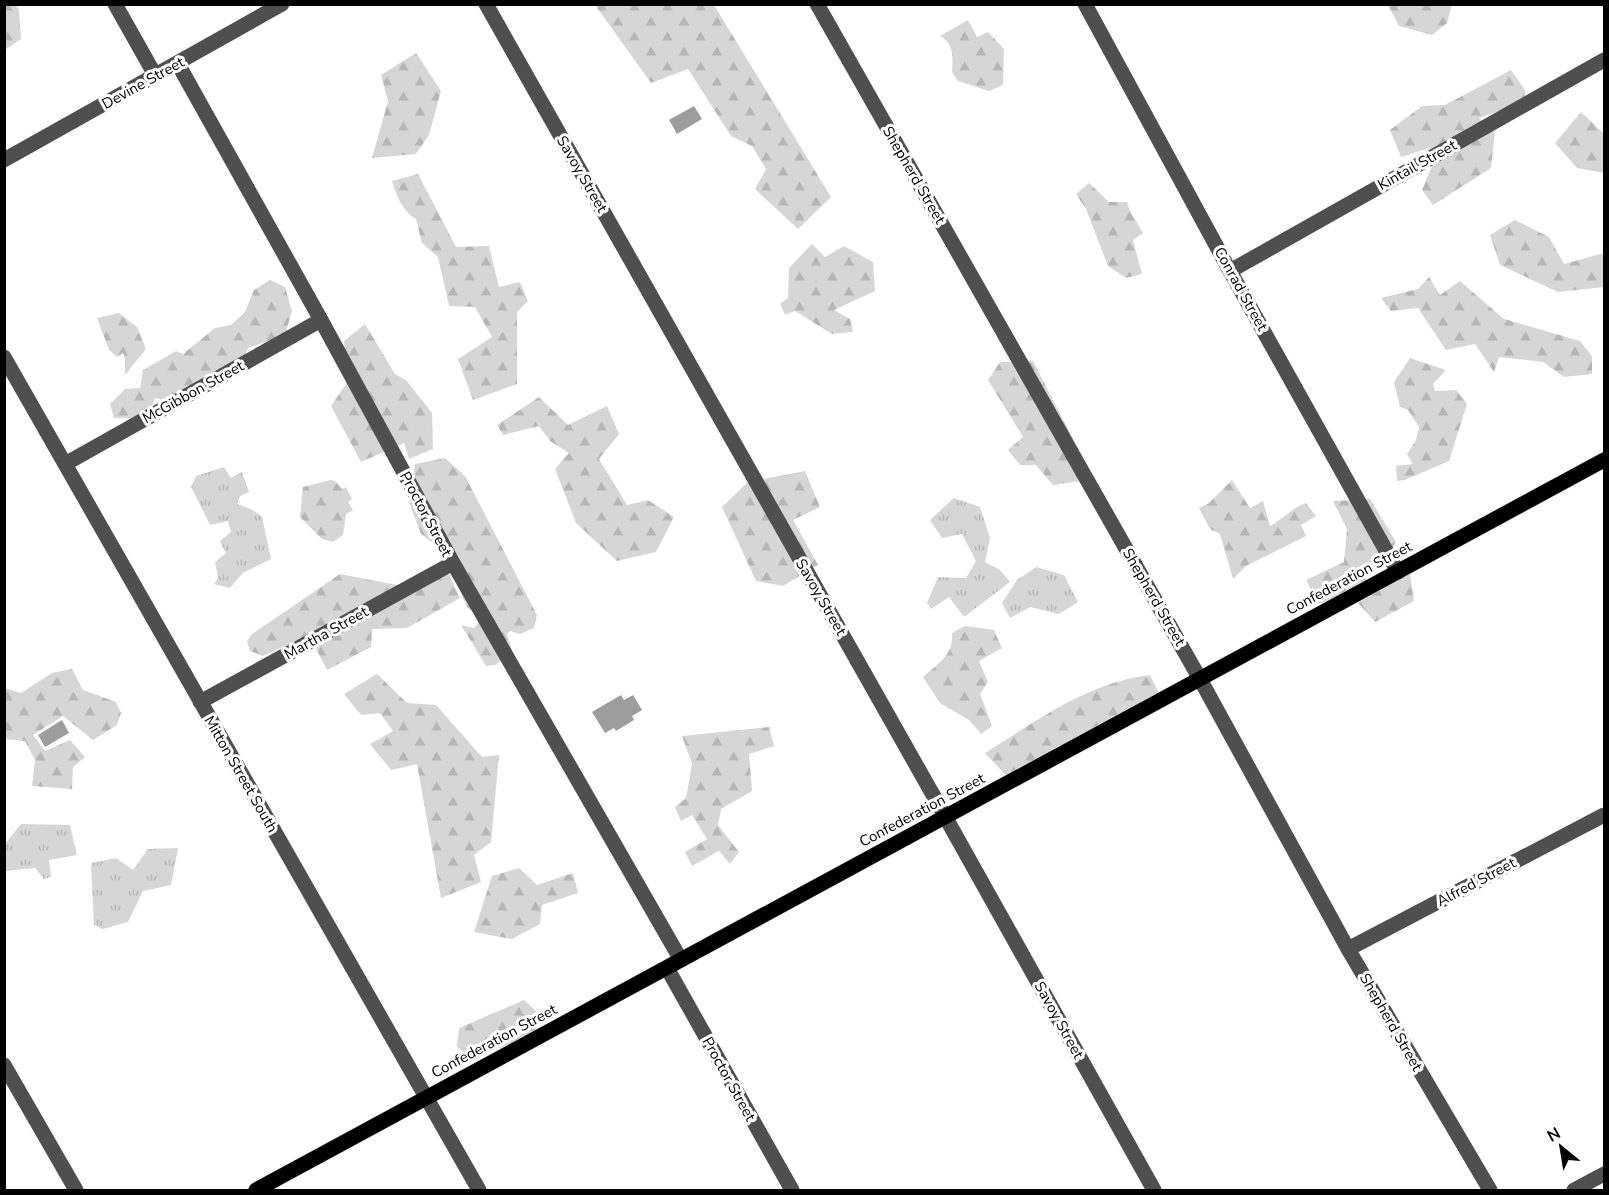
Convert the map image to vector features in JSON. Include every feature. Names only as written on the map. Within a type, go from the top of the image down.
[{"type":"main road","name":"Confederation Street","points":[[256,1191],[1605,460]]},
{"type":"street","points":[[115,4],[155,75]]},
{"type":"street","name":"Devine Street","points":[[4,160],[282,4]]},
{"type":"street","name":"Savoy Street","points":[[486,4],[946,817],[1154,1191]]},
{"type":"street","name":"Shepherd Street","points":[[817,4],[1200,679],[1348,949],[1490,1191]]},
{"type":"street","name":"Conrad Street","points":[[1085,4],[1230,271],[1398,572]]},
{"type":"street","name":"Kintail Street","points":[[1230,271],[1605,60]]},
{"type":"street","name":"Proctor Street","points":[[178,64],[453,563],[681,960]]},
{"type":"street","name":"McGibbon Street","points":[[65,464],[321,320]]},
{"type":"street","name":"Mitton Street South","points":[[4,357],[479,1191]]},
{"type":"street","name":"Martha Street","points":[[200,702],[453,563]]},
{"type":"street","name":"Alfred Street","points":[[1348,949],[1605,815]]},
{"type":"street","name":"Proctor Street","points":[[667,968],[792,1191]]},
{"type":"street","points":[[4,1065],[76,1191]]},
{"type":"street","points":[[1574,1191],[1605,1174]]},
{"type":"green space","points":[[5,4],[16,5],[19,10],[21,39],[5,50]]},
{"type":"green space","points":[[595,5],[714,5],[831,197],[798,229],[755,189],[766,169],[752,146],[731,136],[688,69],[651,83]]},
{"type":"green space","points":[[1388,5],[1452,5],[1447,23],[1432,35],[1399,26]]},
{"type":"green space","points":[[968,20],[977,37],[988,32],[1004,49],[1003,85],[989,91],[958,81],[952,72],[950,47],[940,36]]},
{"type":"green space","points":[[416,53],[441,91],[429,135],[416,154],[372,158],[388,101],[381,75]]},
{"type":"green space","points":[[1511,70],[1525,90],[1524,111],[1499,111],[1479,118],[1495,132],[1491,168],[1433,205],[1422,190],[1435,159],[1429,148],[1401,157],[1390,130],[1422,106],[1445,105]]},
{"type":"green space","points":[[1581,112],[1604,134],[1604,173],[1577,168],[1555,143]]},
{"type":"green space","points":[[418,174],[456,247],[489,246],[499,287],[520,282],[528,301],[517,312],[517,384],[473,400],[458,359],[492,337],[475,307],[449,306],[438,257],[422,243],[416,219],[407,212],[398,197],[392,181]]},
{"type":"green space","points":[[1089,183],[1109,202],[1127,202],[1143,233],[1133,240],[1142,274],[1126,278],[1108,266],[1086,209],[1076,194]]},
{"type":"green space","points":[[1515,220],[1549,237],[1564,264],[1604,253],[1604,287],[1558,292],[1500,265],[1490,235]]},
{"type":"green space","points":[[812,244],[825,257],[844,246],[873,262],[875,291],[834,310],[850,319],[853,332],[832,334],[795,311],[785,315],[780,304],[788,298],[789,268]]},
{"type":"green space","points":[[1429,277],[1440,295],[1460,281],[1504,319],[1580,341],[1592,356],[1592,374],[1564,377],[1543,362],[1499,357],[1494,372],[1475,344],[1446,350],[1418,308],[1391,311],[1381,298],[1418,289]]},
{"type":"green space","points":[[270,280],[285,287],[292,311],[285,335],[248,348],[241,369],[178,404],[155,398],[149,414],[133,418],[114,418],[110,404],[125,389],[140,388],[143,370],[176,351],[183,354],[215,328],[231,325],[245,312],[254,290]]},
{"type":"green space","points":[[119,313],[137,327],[146,349],[125,375],[123,353],[117,357],[109,350],[97,318]]},
{"type":"green space","points":[[365,324],[395,374],[406,380],[432,413],[433,449],[409,459],[404,443],[361,462],[331,406],[348,381],[344,341]]},
{"type":"green space","points":[[1410,358],[1446,370],[1433,384],[1435,391],[1456,390],[1467,404],[1449,461],[1405,480],[1397,481],[1396,466],[1413,464],[1407,454],[1416,440],[1419,427],[1408,410],[1400,407],[1394,382]]},
{"type":"green space","points":[[1033,361],[1088,468],[1080,481],[1053,485],[1036,465],[1020,465],[1008,450],[1023,437],[988,380],[1000,362]]},
{"type":"green space","points":[[539,397],[568,425],[607,406],[619,434],[599,459],[627,505],[648,500],[674,517],[656,552],[617,561],[576,523],[555,469],[569,453],[550,441],[539,426],[503,435],[497,425]]},
{"type":"green space","points":[[445,458],[465,476],[537,615],[534,628],[520,634],[510,631],[507,634],[512,650],[496,665],[486,666],[461,625],[474,628],[480,621],[467,607],[451,571],[459,563],[421,534],[409,502],[415,464]]},
{"type":"green space","points":[[224,467],[231,478],[242,472],[249,492],[240,496],[237,504],[253,510],[262,517],[271,559],[243,573],[230,588],[214,584],[218,578],[215,562],[226,553],[220,541],[231,532],[228,521],[210,525],[191,487],[196,476]]},
{"type":"green space","points":[[805,471],[820,507],[793,520],[818,565],[783,586],[756,581],[722,507],[748,482]]},
{"type":"green space","points":[[331,480],[342,489],[346,487],[352,499],[348,502],[353,510],[346,514],[343,535],[333,542],[322,539],[300,517],[303,487]]},
{"type":"green space","points":[[1232,480],[1250,508],[1263,501],[1270,526],[1306,503],[1316,516],[1301,525],[1306,536],[1246,566],[1233,579],[1220,534],[1210,529],[1199,508],[1209,503]]},
{"type":"green space","points":[[954,498],[980,507],[990,538],[985,562],[1000,570],[1010,582],[964,617],[949,597],[931,609],[927,603],[938,577],[966,578],[976,561],[962,534],[942,538],[930,520]]},
{"type":"green space","points":[[1370,499],[1396,542],[1379,568],[1363,569],[1367,581],[1410,574],[1414,601],[1375,622],[1350,594],[1318,604],[1306,580],[1344,562],[1347,529],[1333,501]]},
{"type":"green space","points":[[1036,567],[1064,575],[1078,602],[1059,614],[1030,607],[1010,618],[1002,603],[1017,580]]},
{"type":"green space","points":[[448,572],[460,598],[407,628],[372,629],[371,647],[327,670],[309,635],[263,656],[250,651],[247,641],[252,634],[340,574],[402,586]]},
{"type":"green space","points":[[965,626],[994,630],[1002,648],[979,661],[988,682],[980,694],[992,726],[981,734],[969,720],[940,703],[923,677],[948,653],[952,633]]},
{"type":"green space","points":[[72,669],[83,690],[116,702],[121,713],[117,725],[93,740],[63,716],[33,735],[45,751],[70,740],[85,757],[73,767],[72,789],[32,786],[35,760],[25,741],[5,739],[5,688],[21,693],[52,673]]},
{"type":"green space","points":[[377,674],[407,703],[436,705],[482,757],[499,755],[491,842],[474,855],[481,882],[441,898],[417,764],[391,770],[370,744],[393,731],[380,713],[361,715],[344,694]]},
{"type":"green space","points":[[1150,675],[1159,693],[1152,700],[1053,749],[1037,764],[1009,779],[985,753],[1084,694],[1127,679]]},
{"type":"green space","points":[[769,727],[774,746],[749,754],[752,791],[721,809],[718,825],[739,852],[730,864],[719,851],[692,866],[685,852],[707,839],[692,815],[681,821],[675,807],[686,798],[692,764],[682,736]]},
{"type":"green space","points":[[21,824],[70,825],[77,855],[49,860],[51,877],[44,879],[35,868],[5,871],[5,844]]},
{"type":"green space","points":[[178,848],[171,885],[143,891],[128,922],[103,929],[94,925],[91,863],[116,858],[133,870],[148,849]]},
{"type":"green space","points":[[519,868],[537,885],[573,873],[578,893],[542,905],[540,924],[512,939],[474,932],[492,876]]},
{"type":"green space","points":[[524,1000],[539,1014],[533,1041],[512,1044],[473,1056],[465,1054],[457,1046],[459,1028]]},
{"type":"shaded area","points":[[694,106],[702,119],[677,134],[669,120]]},
{"type":"shaded area","points":[[621,695],[624,700],[633,695],[642,710],[632,716],[634,720],[616,731],[614,728],[605,733],[592,712]]},
{"type":"shaded area","points":[[62,720],[69,733],[45,747],[38,735]]}]
